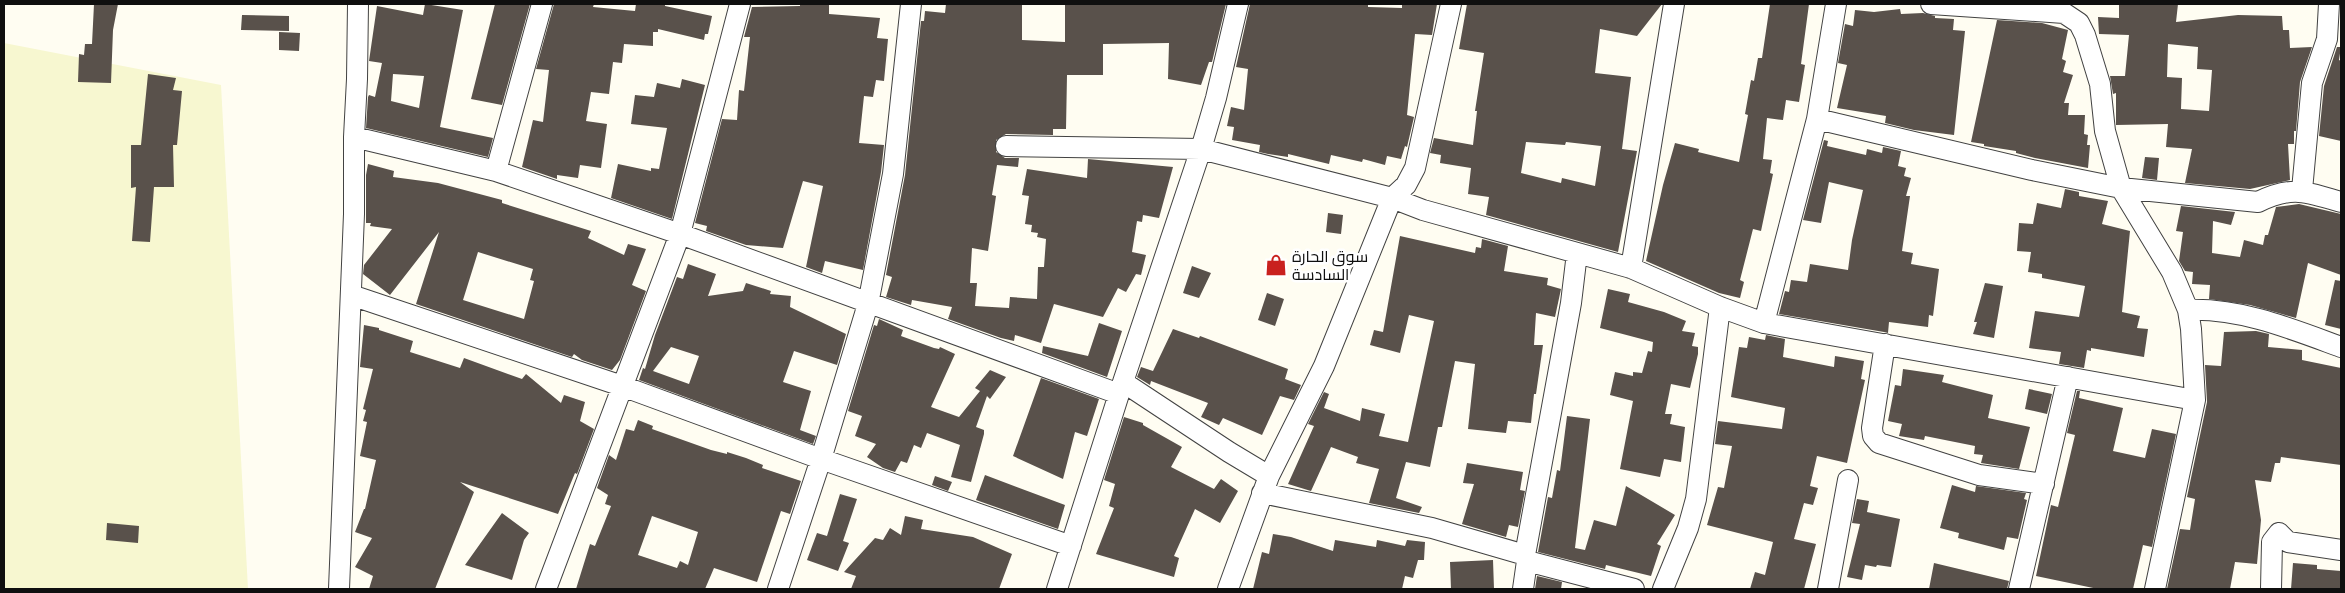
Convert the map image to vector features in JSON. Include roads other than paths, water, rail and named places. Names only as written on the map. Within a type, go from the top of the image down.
[{"type":"street","points":[[339,589],[351,295],[358,4]]},
{"type":"street","points":[[496,171],[542,4]]},
{"type":"street","points":[[546,589],[680,234],[740,4]]},
{"type":"street","points":[[778,589],[821,459],[868,304],[893,174],[911,4]]},
{"type":"street","points":[[1057,589],[1121,388],[1201,150],[1216,98],[1238,4]]},
{"type":"street","points":[[1228,589],[1266,484],[1324,366],[1392,198],[1406,185],[1415,168],[1452,4]]},
{"type":"street","points":[[1631,268],[1674,4]]},
{"type":"street","points":[[1764,323],[1817,119],[1836,4]]},
{"type":"street","points":[[1931,4],[2064,8],[2079,23],[2086,35],[2100,84],[2105,132],[2120,188],[2172,272],[2188,310],[2192,329],[2195,400],[2155,589]]},
{"type":"street","points":[[2302,190],[2312,83],[2327,40],[2329,4]]},
{"type":"street","points":[[1817,119],[2032,170],[2120,188],[2258,202],[2276,193],[2302,190],[2341,202]]},
{"type":"street","points":[[354,137],[496,171],[680,234],[868,304],[1121,388],[1229,452],[1266,484],[1432,528],[1526,558],[1634,589]]},
{"type":"street","points":[[1006,146],[1201,150],[1392,198],[1423,210],[1631,268],[1720,307],[1764,323],[2195,400]]},
{"type":"street","points":[[1523,589],[1526,558],[1571,303],[1577,253]]},
{"type":"street","points":[[351,295],[622,386],[821,459],[1071,546]]},
{"type":"street","points":[[1663,589],[1688,528],[1696,499],[1720,307]]},
{"type":"street","points":[[2188,310],[2206,309],[2265,320],[2341,347]]},
{"type":"street","points":[[1885,344],[1872,428],[1873,436],[1880,443],[1979,475],[2044,484]]},
{"type":"street","points":[[2019,589],[2068,377]]},
{"type":"street","points":[[1828,589],[1848,480]]},
{"type":"street","points":[[2271,589],[2272,542],[2279,533],[2288,542],[2341,550]]},
{"type":"place","name":"سوق الحارة السادسة","points":[[1276,265]]}]
